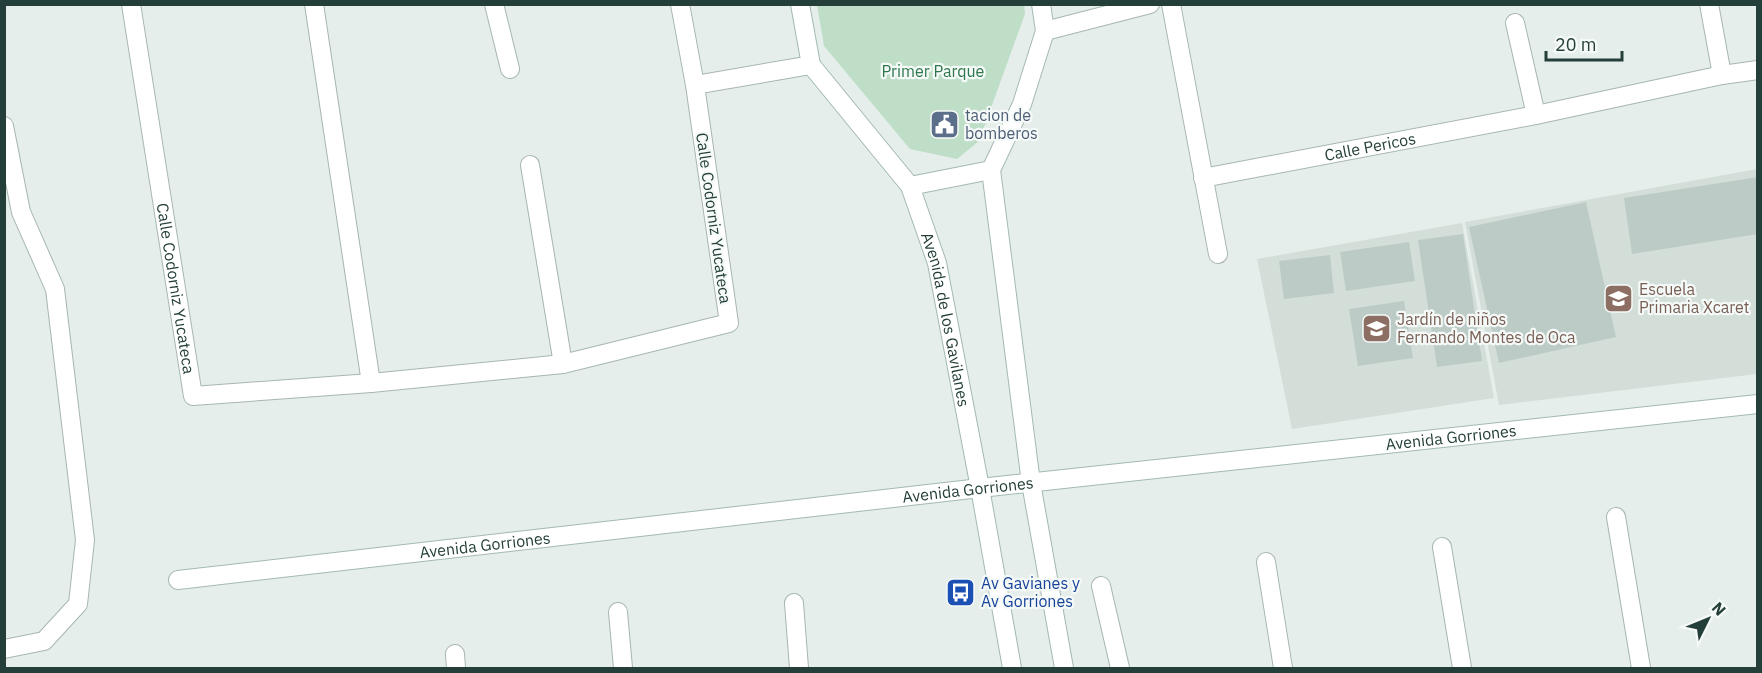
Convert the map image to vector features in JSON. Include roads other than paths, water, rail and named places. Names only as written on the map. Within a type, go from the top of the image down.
[{"type":"street","name":"Calle Codorniz Yucateca","points":[[131,4],[193,396],[371,383],[562,364],[729,323],[695,85],[680,4]]},
{"type":"street","points":[[314,4],[371,383]]},
{"type":"street","points":[[494,4],[510,69]]},
{"type":"street","name":"Avenida de los Gavilanes","points":[[800,4],[811,65],[910,186],[937,263],[1012,669]]},
{"type":"street","points":[[1041,4],[1045,30],[1022,104],[991,170],[1031,483],[1064,669]]},
{"type":"street","points":[[1045,30],[1150,4]]},
{"type":"street","points":[[1171,4],[1218,254]]},
{"type":"street","points":[[1709,4],[1722,75]]},
{"type":"street","points":[[1515,23],[1536,116]]},
{"type":"street","points":[[695,85],[811,65]]},
{"type":"street","name":"Calle Pericos","points":[[1203,178],[1536,116],[1722,75],[1758,70]]},
{"type":"street","points":[[4,126],[21,212],[55,289],[85,540],[78,604],[44,641],[4,649]]},
{"type":"street","points":[[530,165],[562,364]]},
{"type":"street","points":[[910,186],[991,170]]},
{"type":"street","name":"Avenida Gorriones","points":[[178,580],[980,488],[1758,404]]},
{"type":"street","points":[[1616,517],[1641,669]]},
{"type":"street","points":[[1442,547],[1462,669]]},
{"type":"street","points":[[1266,562],[1283,669]]},
{"type":"street","points":[[1101,586],[1120,669]]},
{"type":"street","points":[[794,603],[799,669]]},
{"type":"street","points":[[618,612],[623,669]]},
{"type":"place","name":"tacion de bomberos","points":[[944,124]]},
{"type":"place","name":"Escuela Primaria Xcaret","points":[[1618,298]]},
{"type":"place","name":"Jardín de niños Fernando Montes de Oca","points":[[1376,328]]},
{"type":"place","name":"Av Gavianes y Av Gorriones","points":[[960,592]]},
{"type":"park label","name":"Primer Parque","points":[[933,71]]}]
